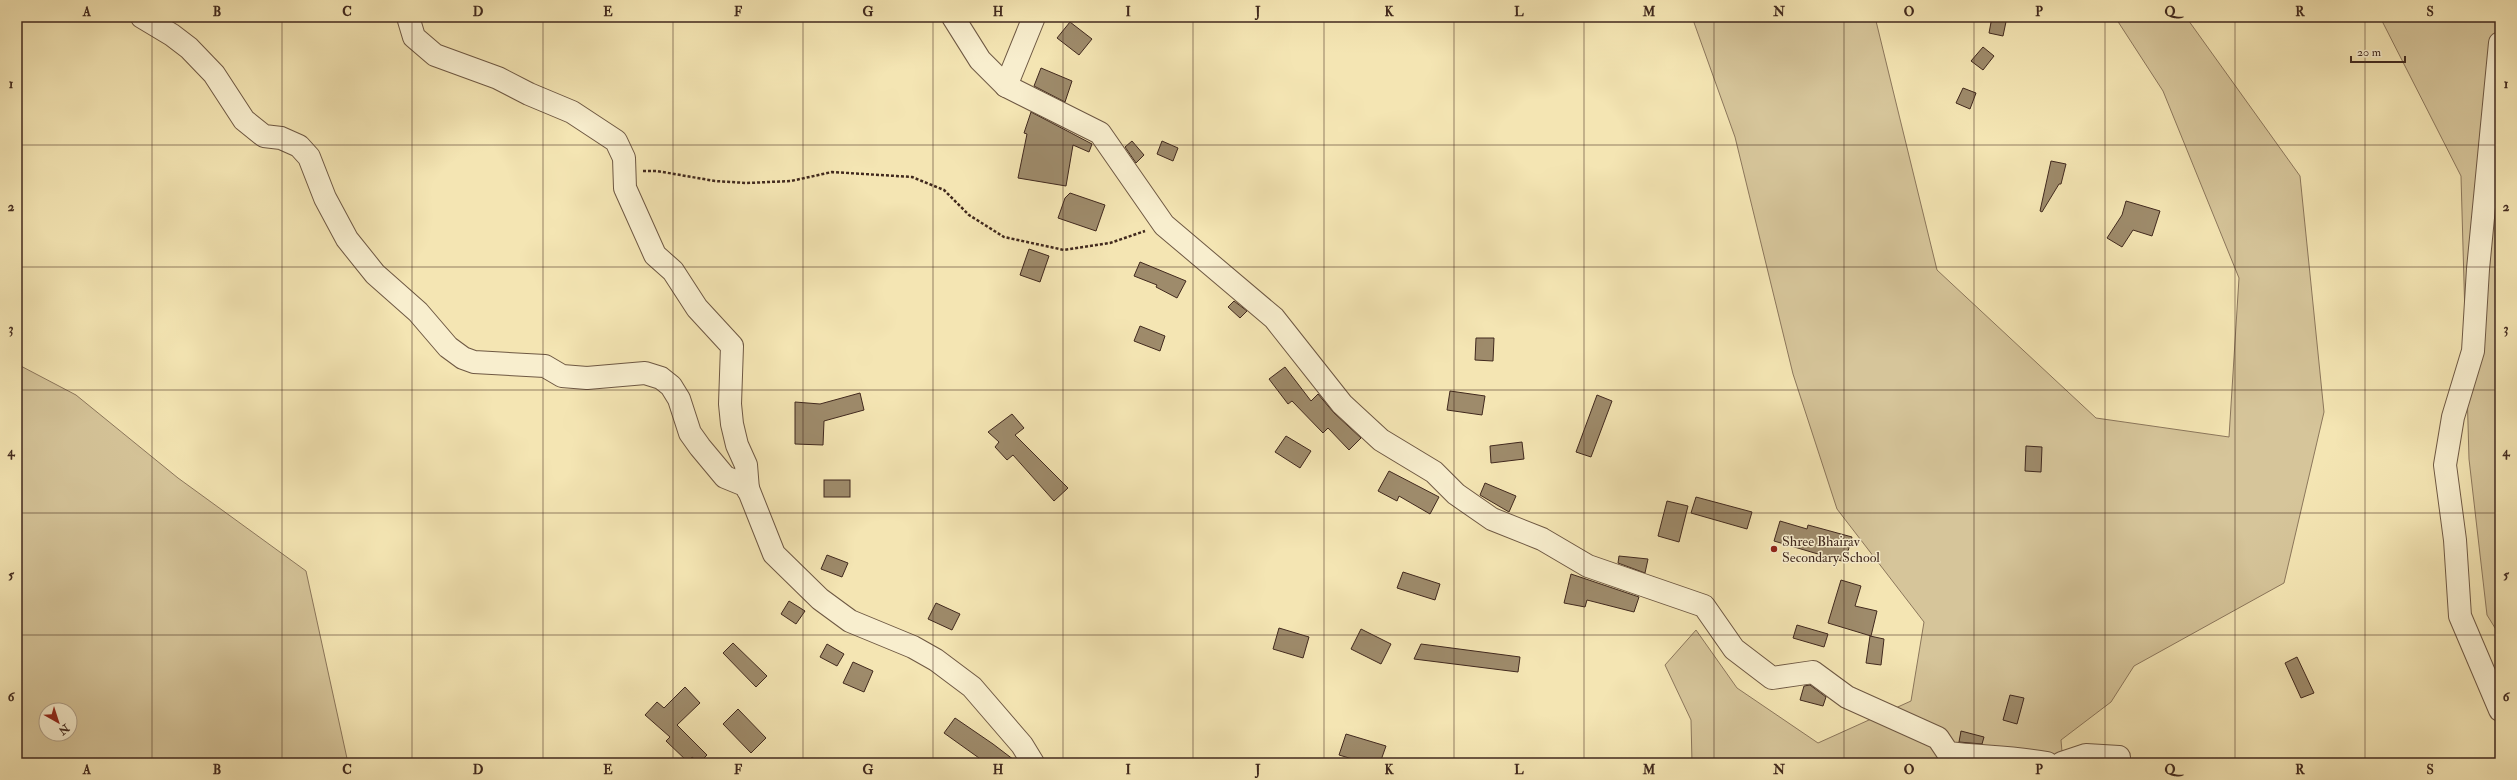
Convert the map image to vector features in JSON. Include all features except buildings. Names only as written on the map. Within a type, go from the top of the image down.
[{"type":"street","points":[[142,17],[172,35],[189,48],[214,74],[244,120],[264,136],[281,138],[300,146],[309,157],[325,198],[347,239],[375,274],[418,312],[448,347],[463,358],[474,362],[545,366],[562,376],[587,378],[645,373],[661,378],[671,386],[679,399],[690,433],[700,447],[725,477],[747,486],[774,554],[820,599],[850,621],[919,650],[972,687],[1022,745],[1033,763]]},
{"type":"street","points":[[408,17],[414,37],[435,55],[498,78],[529,94],[572,112],[616,141],[624,158],[625,188],[655,255],[673,271],[697,308],[732,346],[730,404],[732,424],[737,445],[746,465],[748,490]]},
{"type":"street","points":[[953,17],[980,60],[1006,86],[1100,133],[1164,224],[1274,318],[1342,404],[1381,440],[1434,472],[1456,494],[1492,519],[1542,539],[1588,566],[1704,606],[1734,649],[1772,678],[1813,672],[1847,697],[1938,738],[1948,753],[1992,758],[2017,757],[2047,763]]},
{"type":"street","points":[[1006,86],[1034,17]]},
{"type":"street","points":[[2500,43],[2478,269],[2473,351],[2452,417],[2445,466],[2455,540],[2460,616],[2500,710]]},
{"type":"street","points":[[2062,763],[2086,755],[2119,757]]},
{"type":"path","points":[[624,171],[656,170],[715,181],[747,183],[791,181],[832,172],[912,176],[944,190],[969,215],[1004,237],[1064,250],[1110,243],[1164,224]]},
{"type":"shaded area","points":[[1692,17],[1875,17],[1937,270],[2096,418],[2229,437],[2239,278],[2163,91],[2115,17],[2186,17],[2300,176],[2324,412],[2284,583],[2134,666],[2111,702],[2061,740],[2063,763],[1692,763],[1691,720],[1665,665],[1696,630],[1737,688],[1818,743],[1911,701],[1924,622],[1837,509],[1793,374],[1735,137]]},
{"type":"shaded area","points":[[2380,17],[2500,17],[2500,636],[2487,615],[2469,459],[2461,176]]},
{"type":"shaded area","points":[[17,364],[76,395],[178,478],[306,571],[348,763],[17,763]]},
{"type":"place","name":"Shree Bhairav Secondary School","points":[[1774,549]]}]
